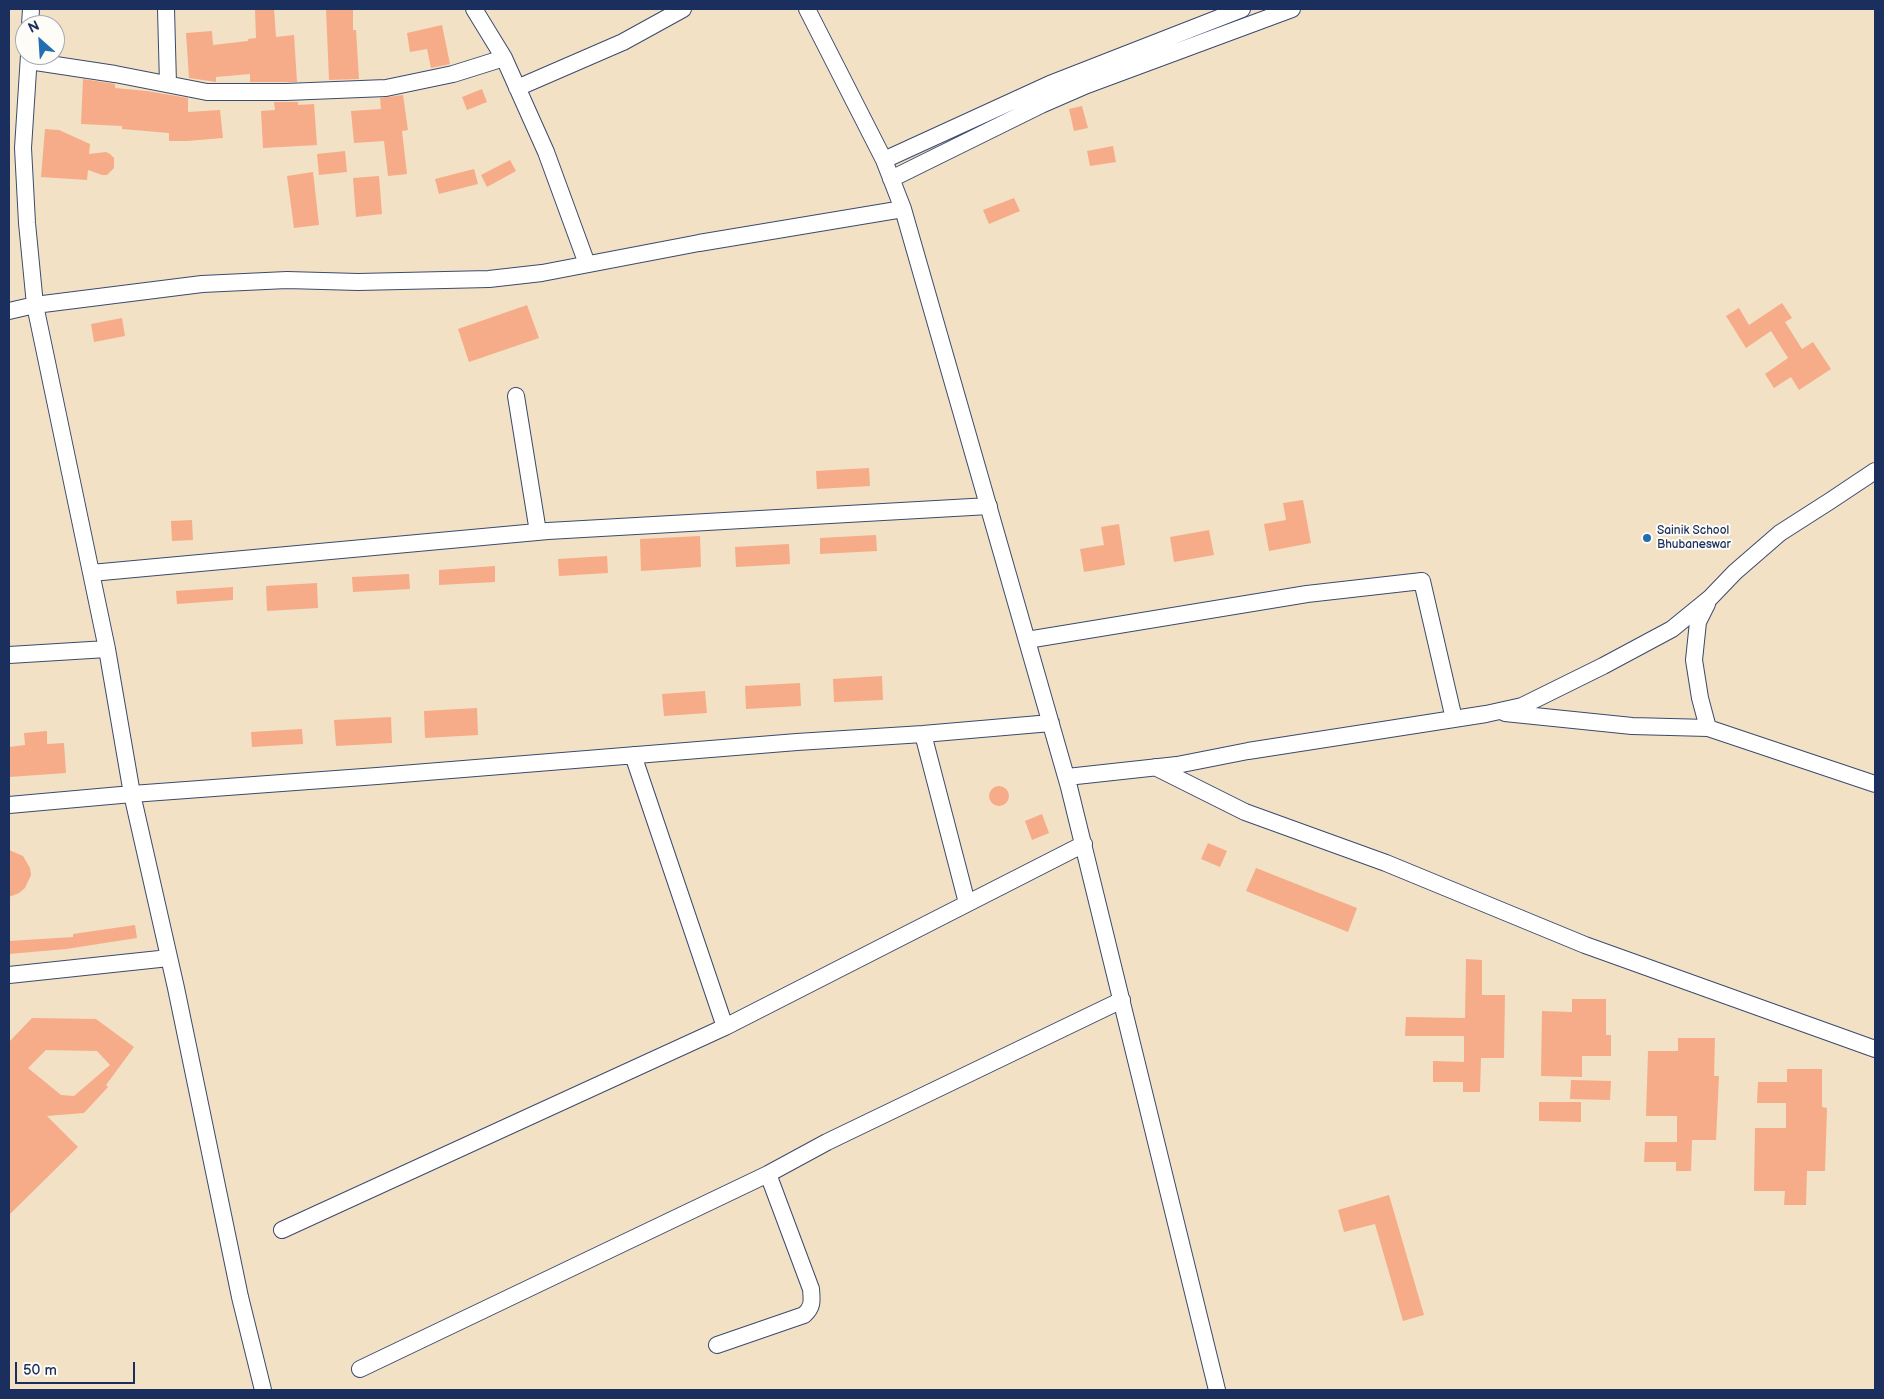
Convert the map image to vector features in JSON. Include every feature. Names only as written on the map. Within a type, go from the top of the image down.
[{"type":"street","points":[[166,9],[168,84]]},
{"type":"street","points":[[474,9],[504,58],[546,152],[587,264]]},
{"type":"street","points":[[517,88],[623,42],[683,9]]},
{"type":"street","points":[[807,9],[884,160],[903,209],[1067,777],[1217,1390]]},
{"type":"street","points":[[884,160],[1050,84],[1242,9]]},
{"type":"street","points":[[891,179],[1087,85],[1292,9]]},
{"type":"street","points":[[65,65],[207,92],[286,92],[386,88],[453,74],[504,58]]},
{"type":"street","points":[[29,65],[23,148],[34,305],[107,649],[132,794],[169,958],[240,1297],[263,1390]]},
{"type":"street","points":[[9,311],[34,305],[202,284],[287,280],[358,282],[489,279],[542,273],[699,243],[903,209]]},
{"type":"street","points":[[516,396],[538,532]]},
{"type":"street","points":[[1067,777],[1177,765],[1248,751],[1454,719],[1522,706],[1672,629],[1710,598],[1735,572],[1780,533],[1875,471]]},
{"type":"street","points":[[91,573],[538,532],[989,506]]},
{"type":"street","points":[[1027,640],[1307,594],[1422,581],[1454,719]]},
{"type":"street","points":[[1708,728],[1700,698],[1694,660],[1698,622],[1710,598]]},
{"type":"street","points":[[9,655],[107,649]]},
{"type":"street","points":[[1496,712],[1632,726],[1708,728],[1875,784]]},
{"type":"street","points":[[9,805],[633,754],[923,734],[1051,723]]},
{"type":"street","points":[[923,734],[968,903]]},
{"type":"street","points":[[633,754],[725,1027]]},
{"type":"street","points":[[1156,767],[1245,812],[1386,863],[1585,945],[1875,1049]]},
{"type":"street","points":[[282,1230],[725,1027],[1084,844]]},
{"type":"street","points":[[9,975],[169,958]]},
{"type":"street","points":[[360,1370],[768,1174],[827,1142],[1122,1000]]},
{"type":"street","points":[[717,1345],[804,1315],[810,1310],[812,1302],[811,1289],[768,1174]]},
{"type":"building","points":[[255,9],[274,9],[276,37],[294,35],[297,82],[250,82],[250,74],[216,77],[216,82],[189,78],[186,33],[212,31],[213,45],[248,41],[248,39],[256,38]]},
{"type":"building","points":[[326,9],[353,9],[353,30],[356,30],[359,79],[329,80]]},
{"type":"building","points":[[442,25],[450,64],[431,68],[427,49],[410,52],[407,33]]},
{"type":"building","points":[[83,79],[115,84],[115,88],[188,98],[188,112],[220,110],[223,138],[169,141],[169,133],[122,129],[122,126],[81,124]]},
{"type":"building","points":[[482,89],[487,102],[467,110],[462,97]]},
{"type":"building","points":[[403,95],[408,130],[402,131],[407,174],[388,176],[384,141],[354,143],[351,111],[381,109],[380,98]]},
{"type":"building","points":[[274,102],[298,102],[298,105],[314,104],[317,145],[263,148],[261,111],[275,110]]},
{"type":"building","points":[[1082,106],[1088,128],[1074,131],[1069,109]]},
{"type":"building","points":[[45,129],[59,130],[90,144],[89,154],[106,152],[110,154],[114,158],[114,168],[107,175],[88,170],[87,180],[41,177]]},
{"type":"building","points":[[1113,146],[1116,162],[1090,166],[1087,151]]},
{"type":"building","points":[[345,151],[347,172],[319,175],[317,154]]},
{"type":"building","points":[[510,160],[516,171],[487,187],[481,175]]},
{"type":"building","points":[[474,169],[478,184],[439,194],[435,179]]},
{"type":"building","points":[[313,172],[319,225],[294,228],[287,176]]},
{"type":"building","points":[[379,176],[382,214],[356,217],[353,178]]},
{"type":"building","points":[[1014,198],[1020,211],[989,224],[983,210]]},
{"type":"building","points":[[1782,303],[1792,318],[1785,322],[1802,349],[1813,342],[1831,369],[1799,390],[1791,377],[1774,388],[1765,374],[1788,358],[1771,331],[1746,348],[1726,316],[1739,308],[1749,325]]},
{"type":"building","points":[[527,305],[539,338],[469,362],[458,329]]},
{"type":"building","points":[[122,318],[125,336],[94,342],[91,324]]},
{"type":"building","points":[[869,468],[870,486],[817,489],[816,471]]},
{"type":"building","points":[[1303,500],[1311,543],[1269,551],[1264,524],[1286,520],[1283,503]]},
{"type":"building","points":[[192,520],[193,540],[172,541],[171,521]]},
{"type":"building","points":[[1119,524],[1125,565],[1084,572],[1080,549],[1104,545],[1101,527]]},
{"type":"building","points":[[1209,530],[1214,555],[1174,562],[1170,537]]},
{"type":"building","points":[[876,535],[877,551],[820,554],[820,538]]},
{"type":"building","points":[[700,536],[701,567],[641,571],[640,539]]},
{"type":"building","points":[[789,544],[790,564],[736,567],[735,547]]},
{"type":"building","points":[[607,556],[608,573],[559,576],[558,559]]},
{"type":"building","points":[[495,566],[495,582],[439,585],[439,570]]},
{"type":"building","points":[[409,574],[410,589],[353,592],[352,577]]},
{"type":"building","points":[[317,583],[318,608],[267,611],[266,586]]},
{"type":"building","points":[[233,587],[233,600],[177,604],[176,591]]},
{"type":"building","points":[[882,676],[883,700],[834,702],[833,679]]},
{"type":"building","points":[[800,683],[801,706],[746,709],[745,686]]},
{"type":"building","points":[[705,691],[707,713],[664,716],[662,694]]},
{"type":"building","points":[[477,708],[478,735],[425,738],[424,711]]},
{"type":"building","points":[[391,717],[392,743],[336,746],[334,720]]},
{"type":"building","points":[[302,729],[303,744],[252,747],[251,732]]},
{"type":"building","points":[[47,731],[47,744],[64,743],[66,773],[9,777],[9,747],[25,745],[24,733]]},
{"type":"building","points":[[999,786],[1006,789],[1009,796],[1006,803],[999,806],[992,803],[989,796],[992,789]]},
{"type":"building","points":[[1042,814],[1049,833],[1032,840],[1025,821]]},
{"type":"building","points":[[1208,843],[1227,851],[1220,867],[1201,859]]},
{"type":"building","points":[[9,850],[23,856],[30,868],[31,875],[25,888],[9,897]]},
{"type":"building","points":[[1256,868],[1357,908],[1348,932],[1246,891]]},
{"type":"building","points":[[135,925],[137,938],[66,949],[9,954],[9,941],[73,937],[73,934]]},
{"type":"building","points":[[1466,959],[1482,960],[1482,995],[1505,995],[1504,1058],[1481,1058],[1480,1092],[1463,1092],[1463,1082],[1433,1082],[1433,1061],[1464,1062],[1464,1036],[1405,1036],[1406,1017],[1465,1018]]},
{"type":"building","points":[[1572,999],[1606,999],[1606,1035],[1611,1035],[1611,1056],[1582,1056],[1582,1077],[1541,1076],[1542,1011],[1572,1012]]},
{"type":"building","points":[[32,1018],[96,1019],[134,1047],[106,1085],[108,1087],[84,1113],[47,1116],[78,1147],[9,1215],[9,1042]],"holes":[[[46,1050],[97,1051],[110,1065],[74,1096],[61,1095],[28,1068]]]},
{"type":"building","points":[[1678,1038],[1715,1038],[1714,1076],[1719,1076],[1716,1140],[1692,1140],[1691,1171],[1676,1171],[1676,1162],[1644,1162],[1645,1142],[1677,1142],[1677,1116],[1646,1116],[1648,1051],[1678,1051]]},
{"type":"building","points":[[1787,1069],[1822,1069],[1822,1107],[1827,1108],[1825,1171],[1807,1171],[1806,1205],[1784,1205],[1785,1191],[1754,1191],[1755,1128],[1786,1128],[1786,1103],[1757,1103],[1758,1082],[1787,1082]]},
{"type":"building","points":[[1571,1080],[1611,1081],[1610,1100],[1570,1099]]},
{"type":"building","points":[[1539,1102],[1581,1102],[1581,1122],[1539,1121]]},
{"type":"building","points":[[1389,1195],[1424,1315],[1403,1321],[1375,1224],[1344,1232],[1338,1210]]},
{"type":"place","name":"Sainik School Bhubaneswar","points":[[1647,538]]}]
